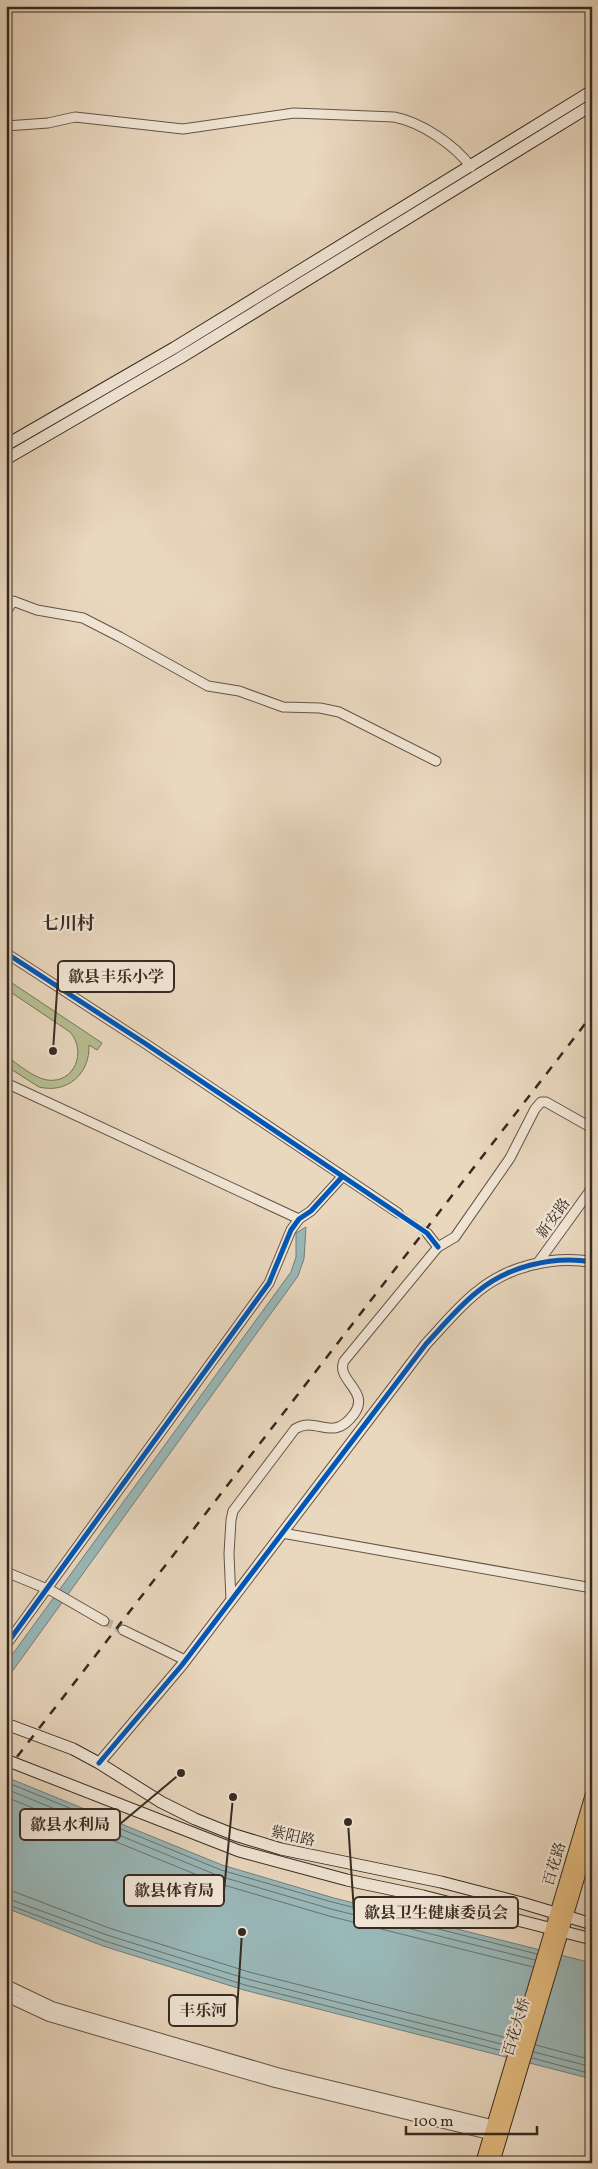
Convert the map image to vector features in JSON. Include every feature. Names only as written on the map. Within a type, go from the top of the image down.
[{"type":"main road","points":[[6,445],[174,348],[592,91]]},
{"type":"main road","points":[[6,459],[189,352],[592,105]]},
{"type":"main road","name":"紫阳路","points":[[6,1724],[57,1742],[99,1763],[178,1811],[243,1838],[281,1849],[441,1882],[592,1924]]},
{"type":"main road","name":"紫阳路","points":[[6,1760],[239,1851],[346,1880],[423,1896],[592,1939]]},
{"type":"main road","name":"百花路","points":[[553,1943],[592,1794]]},
{"type":"main road","name":"百花路","points":[[561,1915],[592,1831]]},
{"type":"main road","name":"百花大桥","points":[[498,2127],[553,1943]]},
{"type":"main road","points":[[482,2163],[498,2127]]},
{"type":"main road","points":[[493,2163],[498,2127]]},
{"type":"street","points":[[6,126],[48,123],[75,117],[184,129],[294,113],[394,117],[403,118],[441,138],[458,151],[471,167]]},
{"type":"street","points":[[6,612],[13,601],[37,610],[83,618],[120,636],[203,685],[239,691],[283,707],[320,708],[339,712],[436,761]]},
{"type":"street","points":[[6,953],[146,1044],[398,1213]]},
{"type":"street","points":[[6,1083],[299,1219]]},
{"type":"street","points":[[231,1600],[229,1554],[231,1520],[235,1507],[295,1429],[308,1425],[336,1429],[348,1421],[354,1414],[358,1406],[357,1392],[344,1374],[342,1366],[438,1247],[455,1237],[510,1158],[525,1124],[538,1105],[546,1102],[592,1128]]},
{"type":"street","points":[[6,1645],[49,1590],[269,1283],[291,1230],[299,1219],[311,1211],[342,1177]]},
{"type":"street","name":"新安路","points":[[537,1264],[592,1188]]},
{"type":"street","points":[[427,1233],[438,1247]]},
{"type":"street","points":[[99,1763],[185,1660],[426,1344],[450,1319],[486,1285],[510,1272],[537,1264],[564,1260],[592,1262]]},
{"type":"street","points":[[282,1533],[592,1588]]},
{"type":"street","points":[[6,1572],[49,1590],[104,1621]]},
{"type":"street","points":[[123,1630],[185,1660]]},
{"type":"street","points":[[6,1985],[52,2006],[277,2073],[498,2127]]},
{"type":"street","points":[[6,1996],[49,2016],[274,2082],[498,2127]]},
{"type":"green space","points":[[6,979],[102,1043],[97,1050],[89,1045],[86,1065],[75,1080],[59,1087],[39,1087],[6,1066],[6,1056],[36,1076],[47,1080],[57,1080],[71,1072],[78,1057],[78,1048],[70,1032],[6,989]]},
{"type":"water","points":[[306,1227],[304,1259],[298,1276],[6,1680],[6,1663],[291,1272],[296,1257],[296,1233]]},
{"type":"water","points":[[6,1777],[222,1865],[334,1898],[592,1963],[592,2079],[244,1990],[103,1946],[6,1908]]},
{"type":"tunnel","points":[[398,1213],[427,1233]]},
{"type":"tunnel","points":[[104,1621],[123,1630]]},
{"type":"railway","points":[[6,1771],[592,1015]]},
{"type":"cycle path","points":[[6,953],[146,1044],[427,1233],[438,1247]]},
{"type":"cycle path","points":[[6,1645],[269,1283],[291,1230],[299,1219],[311,1211],[342,1177]]},
{"type":"cycle path","points":[[99,1763],[182,1665],[426,1344],[457,1311],[489,1283],[516,1270],[531,1265],[561,1260],[592,1262]]},
{"type":"place","name":"歙县丰乐小学","points":[[53,1051]]},
{"type":"place","name":"歙县水利局","points":[[181,1773]]},
{"type":"place","name":"歙县体育局","points":[[233,1797]]},
{"type":"place","name":"歙县卫生健康委员会","points":[[348,1822]]},
{"type":"place","name":"丰乐河","points":[[242,1932]]},
{"type":"district","name":"七川村","points":[[68,923]]}]
